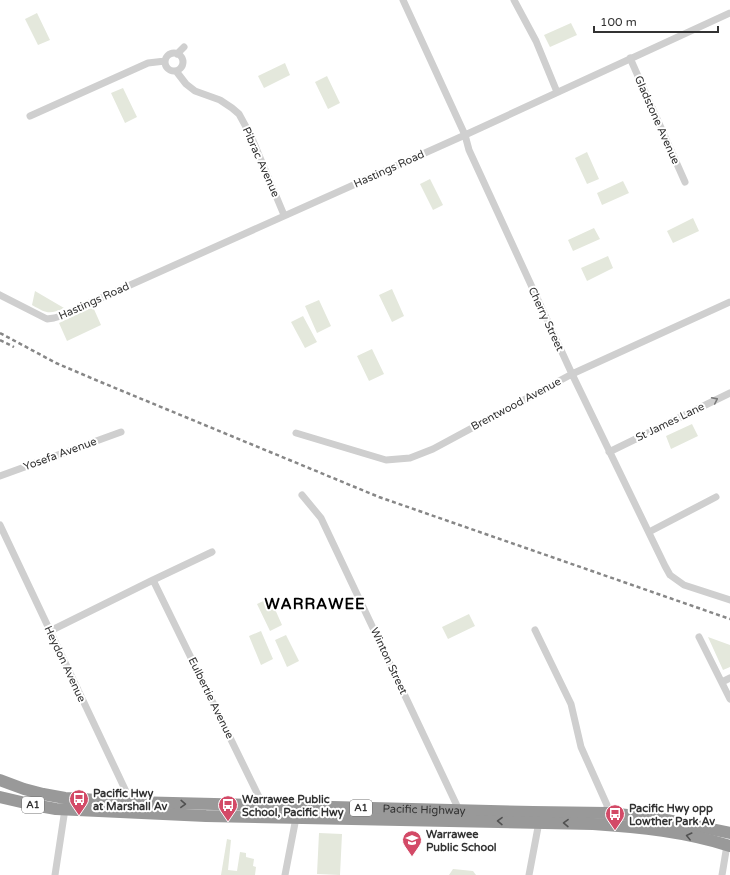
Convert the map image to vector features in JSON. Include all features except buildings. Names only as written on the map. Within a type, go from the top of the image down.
[{"type":"highway","name":"Pacific Highway","points":[[0,780],[24,789],[65,798],[263,811],[459,810],[607,813],[658,818],[730,833]]},
{"type":"highway","name":"Pacific Highway","points":[[0,797],[34,805],[65,809],[206,816],[263,811],[295,818],[593,824],[650,828],[679,833],[729,846]]},
{"type":"street","name":"Cherry Street","points":[[403,0],[465,135],[469,150],[572,374],[670,575],[684,585],[730,600]]},
{"type":"street","points":[[514,0],[536,41],[557,92]]},
{"type":"street","name":"Hastings Road","points":[[0,295],[47,319],[66,314],[465,135],[730,13]]},
{"type":"street","points":[[177,54],[184,47]]},
{"type":"street","points":[[170,54],[177,54],[181,57],[182,64],[176,71],[168,69],[165,61],[166,57],[170,54]]},
{"type":"street","name":"Gladstone Avenue","points":[[630,58],[685,182]]},
{"type":"street","points":[[30,116],[148,63],[165,61]]},
{"type":"street","name":"Pibrac Avenue","points":[[176,71],[186,84],[195,90],[220,100],[239,114],[251,136],[284,215]]},
{"type":"street","name":"Brentwood Avenue","points":[[296,433],[386,460],[410,458],[433,449],[572,374],[730,302]]},
{"type":"street","name":"St James Lane","points":[[609,452],[730,393]]},
{"type":"street","name":"Yosefa Avenue","points":[[0,476],[121,432]]},
{"type":"street","name":"Winton Street","points":[[302,495],[321,518],[459,810]]},
{"type":"street","points":[[649,532],[716,497]]},
{"type":"street","name":"Heydon Avenue","points":[[0,525],[131,802]]},
{"type":"street","points":[[50,631],[212,552]]},
{"type":"street","name":"Eulbertie Avenue","points":[[153,580],[263,811]]},
{"type":"street","points":[[535,630],[571,704],[581,747],[607,804],[607,813]]},
{"type":"street","points":[[700,637],[730,699]]},
{"type":"street","points":[[722,682],[730,678]]},
{"type":"street","points":[[55,875],[65,809]]},
{"type":"street","points":[[285,875],[295,818]]},
{"type":"street","points":[[529,875],[539,822]]},
{"type":"street","points":[[722,875],[729,846]]},
{"type":"shaded area","points":[[37,13],[50,40],[38,45],[25,19]]},
{"type":"shaded area","points":[[571,23],[577,35],[550,47],[544,35]]},
{"type":"shaded area","points":[[285,63],[290,75],[264,88],[258,76]]},
{"type":"shaded area","points":[[327,76],[340,103],[328,109],[315,82]]},
{"type":"shaded area","points":[[123,88],[137,117],[125,123],[111,93]]},
{"type":"shaded area","points":[[587,152],[599,179],[587,184],[575,158]]},
{"type":"shaded area","points":[[430,179],[443,205],[433,210],[420,184]]},
{"type":"shaded area","points":[[623,181],[629,193],[602,205],[597,193]]},
{"type":"shaded area","points":[[693,218],[699,231],[673,243],[667,231]]},
{"type":"shaded area","points":[[594,228],[600,239],[573,251],[568,240]]},
{"type":"shaded area","points":[[608,256],[613,268],[587,281],[581,268]]},
{"type":"shaded area","points":[[392,289],[404,316],[392,322],[379,295]]},
{"type":"shaded area","points":[[35,291],[64,308],[55,312],[48,312],[32,305]]},
{"type":"shaded area","points":[[319,300],[331,326],[317,333],[305,306]]},
{"type":"shaded area","points":[[93,307],[101,325],[67,341],[59,323]]},
{"type":"shaded area","points":[[303,316],[317,342],[305,348],[291,322]]},
{"type":"shaded area","points":[[372,349],[384,374],[369,381],[357,356]]},
{"type":"shaded area","points":[[692,424],[698,436],[671,449],[666,436]]},
{"type":"shaded area","points":[[270,598],[282,625],[270,631],[257,604]]},
{"type":"shaded area","points":[[469,614],[475,626],[448,639],[442,627]]},
{"type":"shaded area","points":[[261,631],[273,659],[261,665],[249,636]]},
{"type":"shaded area","points":[[286,635],[299,661],[287,667],[275,640]]},
{"type":"shaded area","points":[[708,637],[730,645],[730,667],[723,670]]},
{"type":"shaded area","points":[[319,833],[342,834],[340,875],[317,874]]},
{"type":"shaded area","points":[[227,839],[231,840],[228,870],[237,871],[240,852],[246,853],[246,857],[254,859],[253,866],[256,867],[255,875],[221,875]]},
{"type":"shaded area","points":[[453,869],[473,871],[476,875],[449,875]]},
{"type":"railway","points":[[0,333],[56,363],[379,497],[730,619]]},
{"type":"railway","points":[[0,340],[14,347]]},
{"type":"place","name":"Pacific Hwy at Marshall Av","points":[[79,816]]},
{"type":"place","name":"Warrawee Public School, Pacific Hwy","points":[[228,822]]},
{"type":"place","name":"Pacific Hwy opp Lowther Park Av","points":[[615,831]]},
{"type":"place","name":"Warrawee Public School","points":[[412,857]]},
{"type":"district","name":"WARRAWEE","points":[[315,604]]}]
